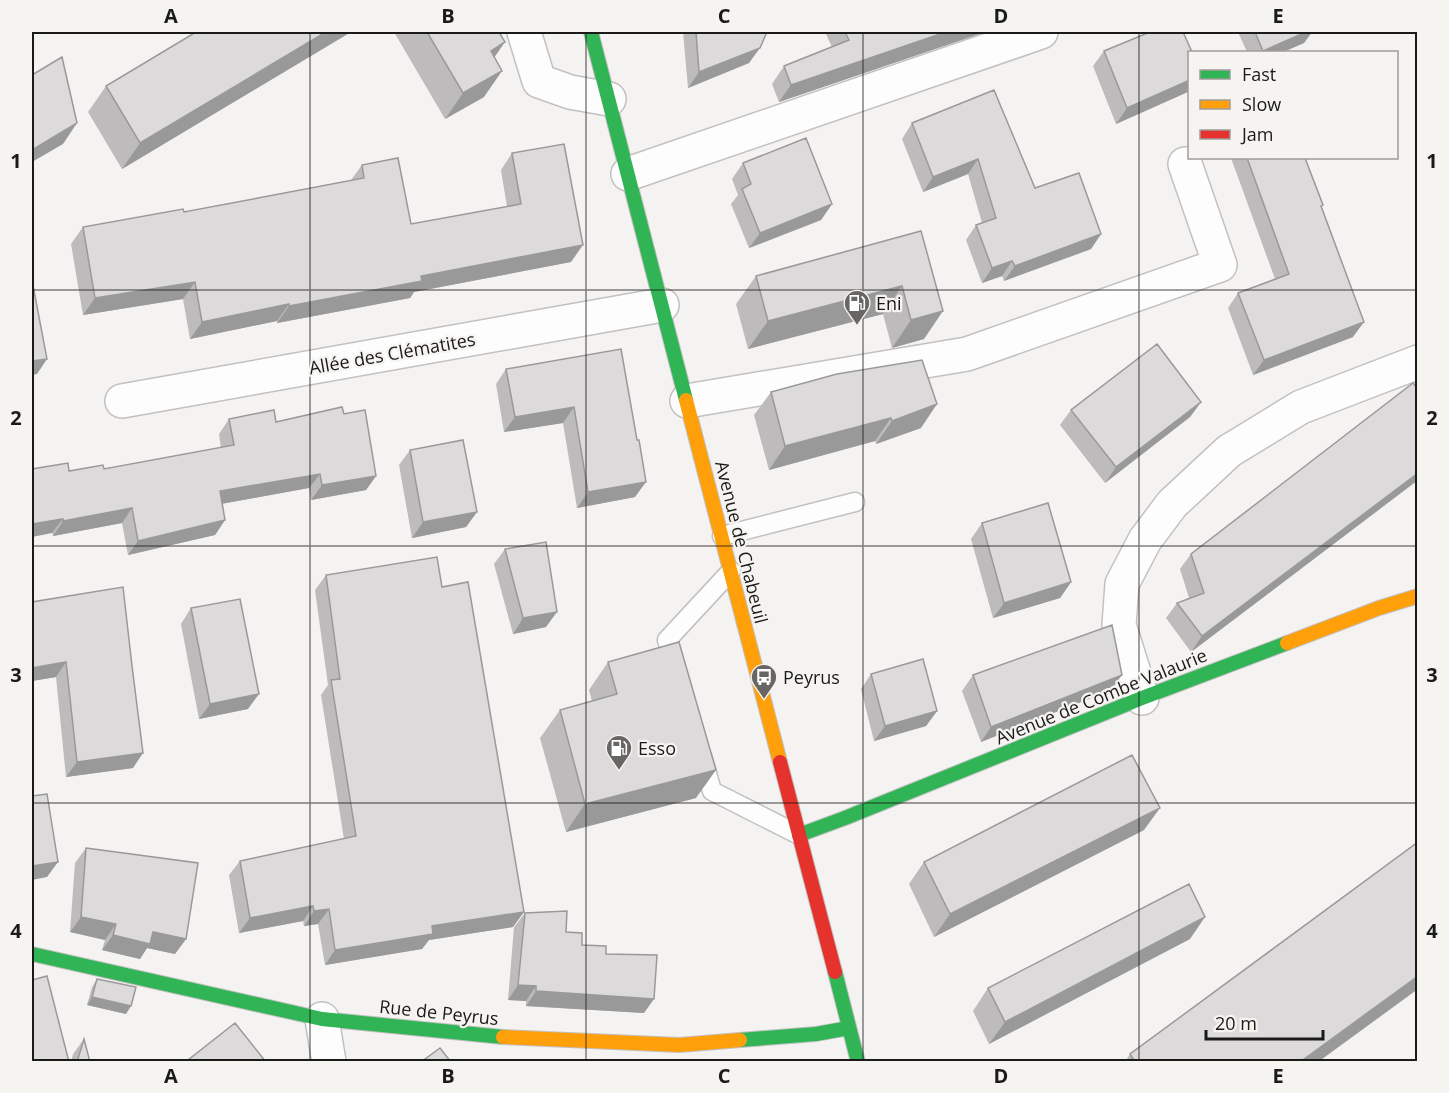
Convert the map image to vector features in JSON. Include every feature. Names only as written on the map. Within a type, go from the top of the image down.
[{"type":"street","points":[[524,32],[539,81],[570,92],[609,99]]},
{"type":"street","name":"Avenue de Chabeuil","points":[[591,32],[858,1062]]},
{"type":"street","points":[[628,174],[1041,32]]},
{"type":"street","points":[[687,401],[967,354],[1220,265],[1185,164]]},
{"type":"street","name":"Allée des Clématites","points":[[122,401],[662,305]]},
{"type":"street","points":[[1142,698],[1119,625],[1122,584],[1144,540],[1172,504],[1229,451],[1301,407],[1418,362]]},
{"type":"street","name":"Avenue de Combe Valaurie","points":[[799,835],[1142,698],[1379,608],[1418,596]]},
{"type":"street","name":"Rue de Peyrus","points":[[32,954],[322,1019],[518,1038],[679,1045],[816,1034],[849,1028]]},
{"type":"street","points":[[322,1019],[329,1062]]},
{"type":"lane","points":[[722,536],[855,502]]},
{"type":"lane","points":[[680,683],[667,640],[731,571]]},
{"type":"lane","points":[[696,737],[712,791],[799,835]]},
{"type":"building","points":[[196,32],[326,32],[140,143],[106,86]]},
{"type":"building","points":[[427,32],[499,32],[505,42],[491,51],[502,71],[463,93]]},
{"type":"building","points":[[696,32],[767,32],[760,48],[699,72]]},
{"type":"building","points":[[845,32],[946,32],[791,85],[784,66],[849,40]]},
{"type":"building","points":[[1150,32],[1183,32],[1192,51],[1188,51],[1188,81],[1127,108],[1104,51]]},
{"type":"building","points":[[1255,32],[1306,32],[1263,51]]},
{"type":"building","points":[[62,57],[77,123],[32,150],[32,75]]},
{"type":"building","points":[[994,90],[1035,188],[1079,173],[1101,234],[1015,266],[1012,261],[992,268],[976,225],[996,218],[978,159],[933,177],[912,123]]},
{"type":"building","points":[[806,138],[832,204],[760,233],[742,189],[751,184],[743,163]]},
{"type":"building","points":[[564,144],[583,245],[421,276],[422,281],[202,322],[195,282],[95,298],[83,227],[183,209],[184,212],[364,178],[362,165],[398,158],[411,224],[521,204],[512,153]]},
{"type":"building","points":[[1247,159],[1305,159],[1364,322],[1264,360],[1238,293],[1289,274]]},
{"type":"building","points":[[921,231],[943,311],[911,320],[902,286],[768,321],[756,276]]},
{"type":"building","points":[[32,280],[47,359],[32,361]]},
{"type":"building","points":[[1157,344],[1201,402],[1116,467],[1071,410]]},
{"type":"building","points":[[621,349],[646,482],[588,492],[574,407],[515,417],[506,369]]},
{"type":"building","points":[[922,360],[937,404],[892,421],[891,418],[785,446],[771,392],[837,374]]},
{"type":"building","points":[[1413,383],[1418,389],[1418,473],[1202,636],[1177,603],[1204,593],[1191,554]]},
{"type":"building","points":[[342,407],[344,414],[365,410],[376,476],[322,485],[320,474],[220,491],[225,520],[138,541],[132,508],[63,521],[63,519],[32,524],[32,469],[68,463],[69,471],[103,465],[104,469],[234,445],[229,419],[274,410],[276,422]]},
{"type":"building","points":[[463,440],[477,512],[423,522],[410,450]]},
{"type":"building","points":[[1048,503],[1071,582],[1004,603],[982,523]]},
{"type":"building","points":[[546,542],[557,612],[523,618],[505,549]]},
{"type":"building","points":[[437,557],[442,587],[468,582],[524,912],[432,926],[433,934],[335,950],[329,909],[314,911],[313,906],[250,918],[240,861],[356,836],[331,680],[340,679],[326,575]]},
{"type":"building","points":[[123,587],[143,753],[77,762],[66,662],[32,668],[32,602]]},
{"type":"building","points":[[240,599],[259,694],[210,704],[191,608]]},
{"type":"building","points":[[1112,625],[1122,675],[991,727],[973,675]]},
{"type":"building","points":[[679,642],[716,770],[585,804],[560,710],[617,694],[608,662]]},
{"type":"building","points":[[923,659],[937,711],[885,726],[871,674]]},
{"type":"building","points":[[1132,755],[1160,808],[950,914],[924,862]]},
{"type":"building","points":[[47,794],[58,862],[32,866],[32,796]]},
{"type":"building","points":[[1418,842],[1418,976],[1300,1062],[1135,1062],[1130,1054]]},
{"type":"building","points":[[86,848],[198,863],[186,939],[153,932],[150,944],[113,935],[116,924],[81,917]]},
{"type":"building","points":[[1189,884],[1205,917],[1005,1022],[988,988]]},
{"type":"building","points":[[567,911],[566,932],[582,933],[582,945],[606,946],[606,954],[657,955],[654,999],[536,991],[536,986],[518,985],[525,913]]},
{"type":"building","points":[[47,976],[69,1062],[32,1062],[32,980]]},
{"type":"building","points":[[97,979],[136,987],[131,1006],[92,997]]},
{"type":"building","points":[[235,1023],[266,1062],[189,1062],[188,1060]]},
{"type":"building","points":[[84,1039],[90,1062],[77,1062]]},
{"type":"building","points":[[440,1048],[451,1062],[421,1062]]},
{"type":"traffic: fast","points":[[591,32],[686,400]]},
{"type":"traffic: fast","points":[[799,835],[1142,698],[1287,643]]},
{"type":"traffic: fast","points":[[32,954],[322,1019],[503,1037]]},
{"type":"traffic: fast","points":[[835,972],[858,1062]]},
{"type":"traffic: fast","points":[[740,1040],[816,1034],[849,1028]]},
{"type":"traffic: slow","points":[[686,400],[780,762]]},
{"type":"traffic: slow","points":[[1287,643],[1379,608],[1418,596]]},
{"type":"traffic: slow","points":[[503,1037],[679,1045],[740,1040]]},
{"type":"traffic: jam","points":[[780,762],[835,972]]},
{"type":"place","name":"Eni","points":[[857,326]]},
{"type":"place","name":"Peyrus","points":[[764,700]]},
{"type":"place","name":"Esso","points":[[619,771]]}]
